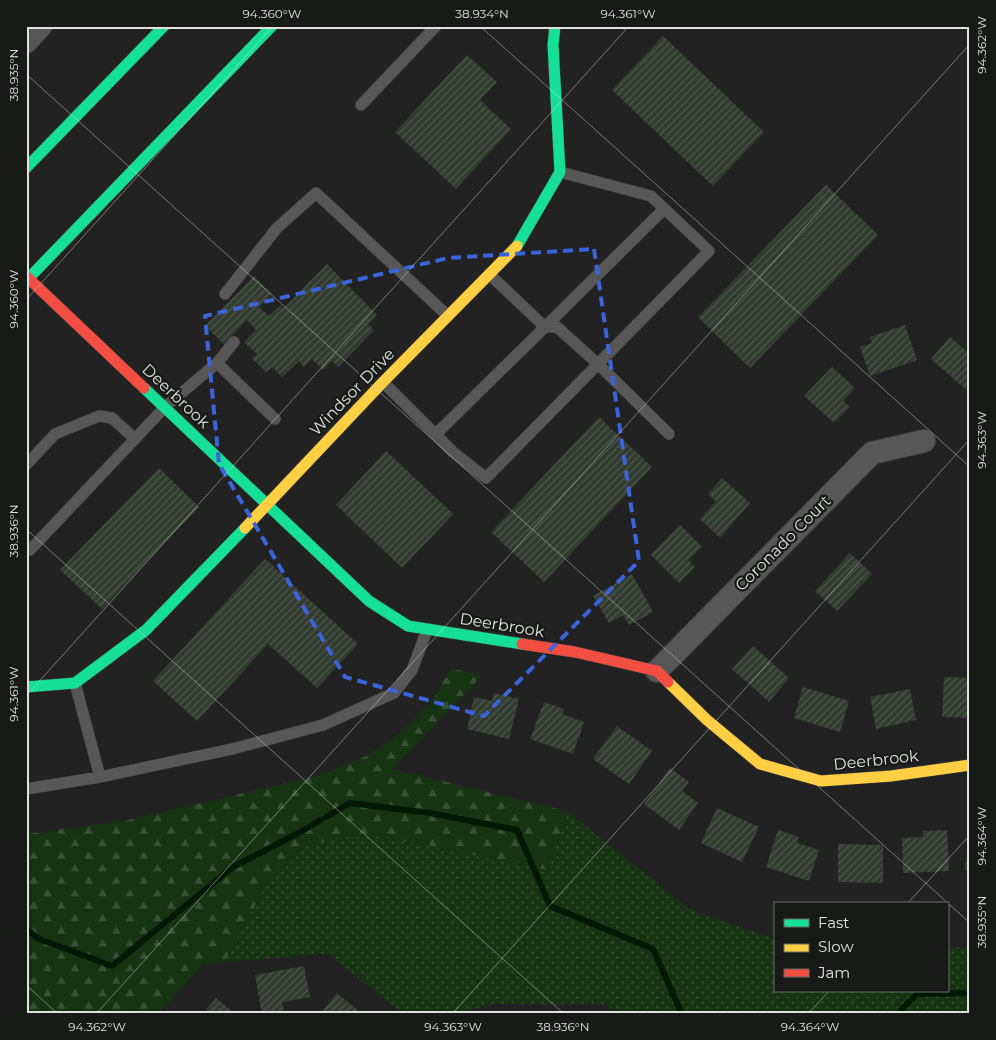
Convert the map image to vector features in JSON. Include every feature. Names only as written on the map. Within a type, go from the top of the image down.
[{"type":"street","points":[[26,42],[41,26]]},
{"type":"street","points":[[26,168],[164,26]]},
{"type":"street","points":[[27,279],[272,26]]},
{"type":"street","points":[[556,26],[553,46],[560,172]]},
{"type":"street","name":"Windsor Drive","points":[[75,683],[146,630],[268,505],[383,382],[518,245],[560,172]]},
{"type":"street","name":"Deerbrook","points":[[27,279],[369,601],[408,626],[575,652],[656,671],[707,720],[760,764],[821,781],[892,776],[970,765]]},
{"type":"street","name":"Coronado Court","points":[[656,671],[872,453],[924,441]]},
{"type":"street","points":[[26,687],[75,683]]},
{"type":"lane","points":[[361,105],[436,26]]},
{"type":"lane","points":[[383,382],[453,452],[486,478],[709,251],[651,196],[560,172]]},
{"type":"lane","points":[[225,294],[277,228],[316,193],[448,316]]},
{"type":"lane","points":[[436,434],[664,209]]},
{"type":"lane","points":[[489,274],[545,327],[557,327],[598,364],[669,434]]},
{"type":"lane","points":[[26,551],[30,550],[165,407],[217,363],[234,342]]},
{"type":"lane","points":[[217,363],[274,419]]},
{"type":"lane","points":[[26,465],[55,434],[99,416],[112,418],[135,439]]},
{"type":"lane","points":[[26,789],[100,777],[232,749],[323,725],[394,693],[412,670],[427,630]]},
{"type":"lane","points":[[75,683],[100,777]]},
{"type":"highlighted area","points":[[594,249],[639,561],[484,716],[345,677],[219,464],[205,316],[448,258]]},
{"type":"green space","points":[[451,668],[482,676],[393,769],[567,811],[548,870],[381,836],[341,837],[302,847],[274,871],[224,962],[204,964],[158,1014],[26,1014],[26,834],[128,820],[321,775],[364,757],[390,741],[412,722],[435,696]]},
{"type":"green space","points":[[567,811],[689,909],[774,939],[774,992],[948,992],[948,947],[970,947],[970,1014],[617,1014],[606,1005],[491,1004],[461,1014],[403,1014],[328,954],[224,962],[274,871],[301,847],[341,837],[381,836],[548,870]]},
{"type":"building","points":[[663,36],[764,132],[713,186],[612,90]]},
{"type":"building","points":[[467,55],[497,82],[480,100],[511,129],[456,189],[395,132]]},
{"type":"building","points":[[826,185],[878,235],[750,368],[698,317]]},
{"type":"building","points":[[327,264],[377,315],[368,324],[374,330],[338,367],[332,361],[323,370],[312,359],[304,367],[299,361],[282,377],[272,367],[266,372],[252,358],[257,354],[244,342],[256,330],[247,320],[224,344],[205,326],[254,276],[272,294],[259,307],[269,316],[281,305],[284,308]]},
{"type":"building","points":[[905,325],[917,360],[870,376],[860,347],[872,343],[870,337]]},
{"type":"building","points":[[950,337],[970,354],[970,389],[968,391],[931,359]]},
{"type":"building","points":[[832,367],[855,388],[843,401],[850,407],[834,423],[804,396]]},
{"type":"building","points":[[599,417],[652,467],[544,582],[491,532]]},
{"type":"building","points":[[386,451],[453,514],[402,568],[336,505]]},
{"type":"building","points":[[159,468],[199,507],[102,609],[60,570]]},
{"type":"building","points":[[722,478],[750,503],[720,538],[700,519],[716,501],[708,494]]},
{"type":"building","points":[[680,525],[702,547],[688,560],[695,567],[679,583],[651,555]]},
{"type":"building","points":[[850,553],[872,574],[837,611],[815,591]]},
{"type":"building","points":[[265,559],[358,644],[317,688],[268,644],[197,721],[153,681]]},
{"type":"building","points":[[632,574],[653,612],[629,625],[623,615],[609,623],[593,596]]},
{"type":"building","points":[[753,646],[789,678],[769,702],[732,669]]},
{"type":"building","points":[[944,677],[970,678],[970,718],[942,717]]},
{"type":"building","points":[[803,687],[849,701],[840,732],[794,718]]},
{"type":"building","points":[[910,689],[916,720],[876,729],[870,697]]},
{"type":"building","points":[[494,693],[519,699],[509,739],[467,729],[474,697],[492,701]]},
{"type":"building","points":[[544,702],[564,709],[562,714],[584,722],[573,754],[530,739]]},
{"type":"building","points":[[28,718],[29,773],[26,773],[26,719]]},
{"type":"building","points":[[617,726],[652,751],[629,784],[593,759]]},
{"type":"building","points":[[670,768],[689,782],[682,791],[698,803],[679,830],[644,804]]},
{"type":"building","points":[[717,808],[759,827],[742,862],[701,843]]},
{"type":"building","points":[[778,830],[799,837],[797,843],[819,850],[809,881],[766,867]]},
{"type":"building","points":[[947,830],[949,871],[903,873],[902,838],[923,837],[923,831]]},
{"type":"building","points":[[838,844],[883,845],[883,883],[838,882]]},
{"type":"building","points":[[970,849],[970,871],[964,870]]},
{"type":"building","points":[[304,966],[310,997],[282,1002],[285,1014],[262,1014],[255,975]]},
{"type":"building","points":[[337,993],[362,1014],[320,1014]]},
{"type":"building","points":[[216,998],[235,1014],[203,1014]]},
{"type":"waterway","points":[[26,929],[39,939],[112,966],[233,867],[302,831],[350,803],[430,813],[517,830],[550,906],[653,949],[682,1014]]},
{"type":"waterway","points":[[897,1014],[917,994],[970,993]]},
{"type":"traffic: fast","points":[[26,168],[164,26]]},
{"type":"traffic: fast","points":[[26,281],[272,26]]},
{"type":"traffic: fast","points":[[517,246],[560,172],[553,45],[555,26]]},
{"type":"traffic: fast","points":[[144,388],[369,601],[408,626],[522,644]]},
{"type":"traffic: fast","points":[[26,687],[75,683],[146,630],[245,528]]},
{"type":"traffic: slow","points":[[245,528],[383,382],[517,246]]},
{"type":"traffic: slow","points":[[668,682],[707,720],[760,764],[821,781],[891,776],[970,765]]},
{"type":"traffic: jam","points":[[26,276],[144,388]]},
{"type":"traffic: jam","points":[[522,644],[575,652],[657,671],[668,682]]}]
